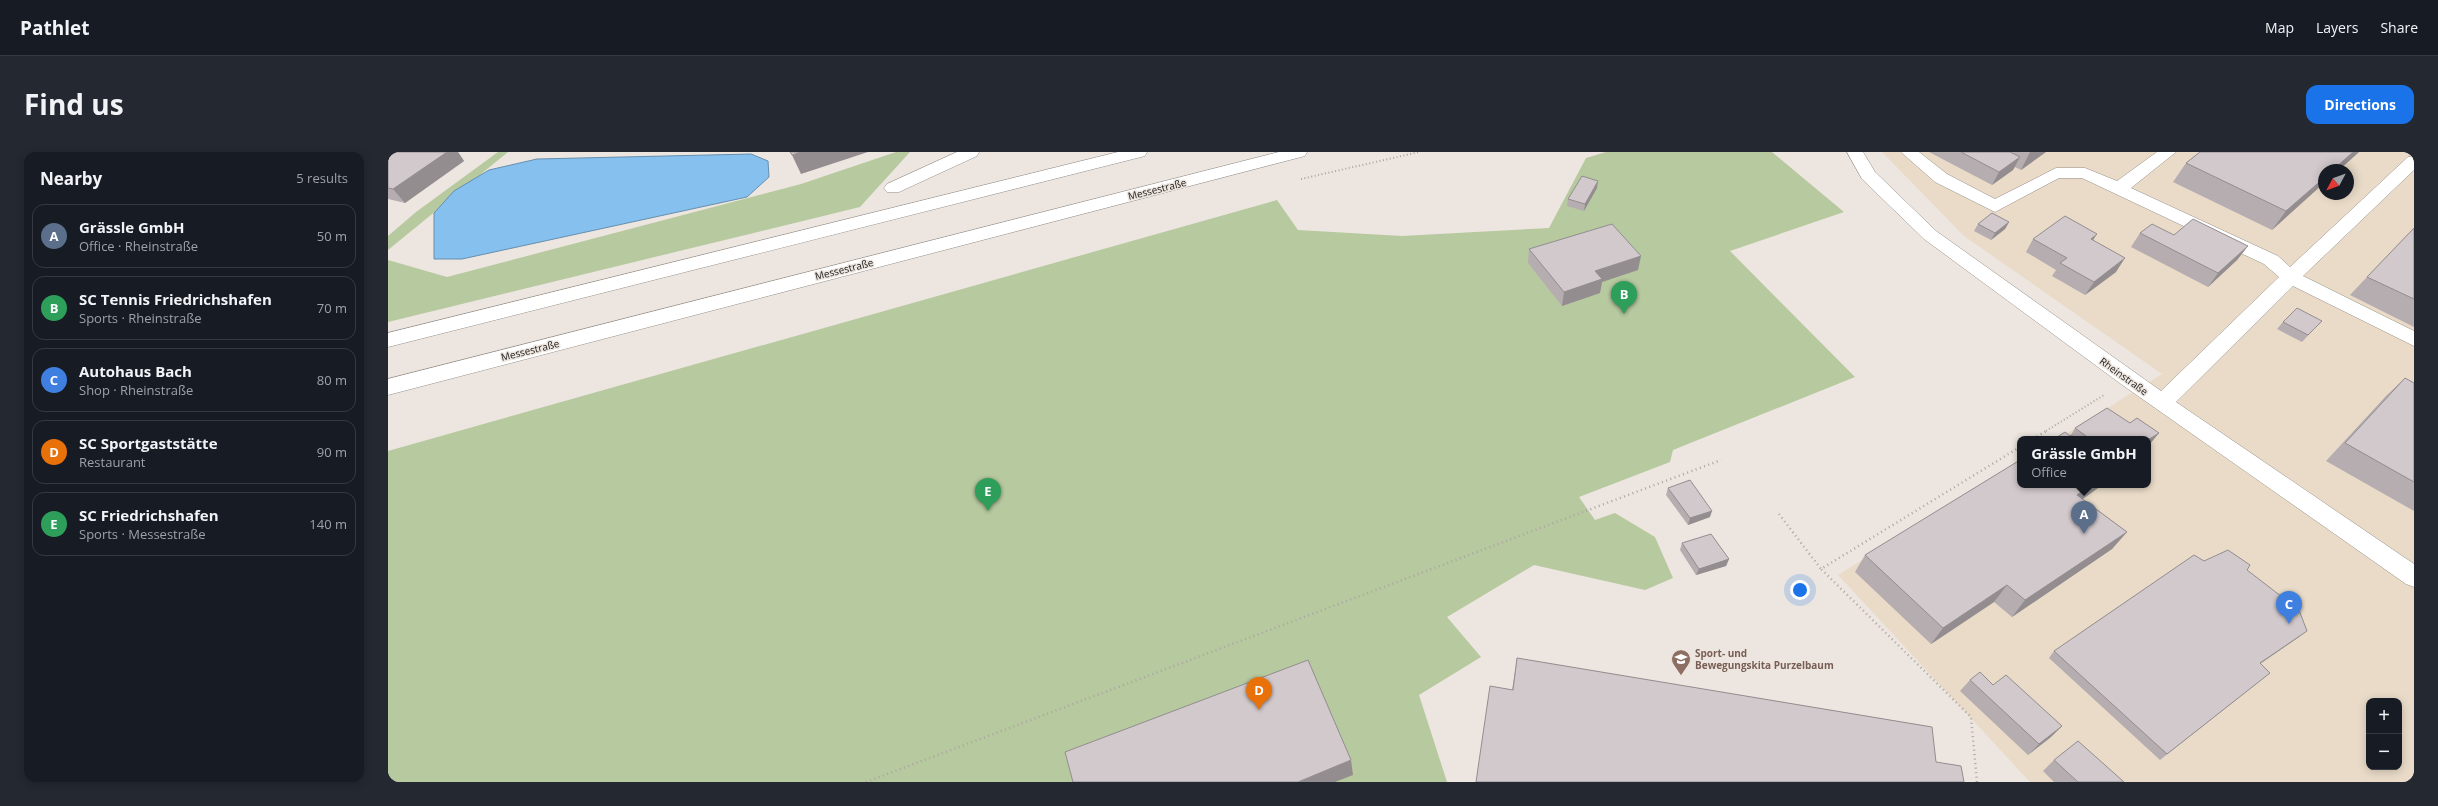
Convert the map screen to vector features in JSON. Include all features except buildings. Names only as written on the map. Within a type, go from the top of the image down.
[{"type":"street","points":[[893,188],[971,152]]},
{"type":"street","points":[[388,340],[1139,152]]},
{"type":"street","name":"Messestraße","points":[[388,387],[1299,152]]},
{"type":"street","name":"Rheinstraße","points":[[1855,152],[1868,175],[1930,235],[2162,403],[2414,577]]},
{"type":"street","points":[[1909,152],[1941,178],[1995,206],[2056,173],[2085,174],[2271,260],[2290,277],[2414,339]]},
{"type":"street","points":[[2118,189],[2168,152]]},
{"type":"street","points":[[2162,403],[2227,337],[2414,161]]},
{"type":"path","points":[[1297,180],[1313,178],[1419,152]]},
{"type":"path","points":[[2038,436],[2111,391]]},
{"type":"path","points":[[1821,569],[2017,449]]},
{"type":"path","points":[[866,782],[1721,460]]},
{"type":"path","points":[[1779,514],[1821,569],[1972,717],[1978,782]]},
{"type":"shaded area","points":[[1882,152],[2414,152],[2414,782],[2030,782],[1838,575],[2017,464],[2017,488],[2151,488],[2151,436],[2063,436],[2162,374],[1964,236]]},
{"type":"green space","points":[[498,152],[508,152],[388,250],[388,236],[416,212]]},
{"type":"green space","points":[[896,152],[910,152],[860,207],[388,322],[388,260],[447,277],[801,184]]},
{"type":"green space","points":[[1606,152],[1772,152],[1844,212],[1730,251],[1855,377],[1673,450],[1670,462],[1579,497],[1595,520],[1615,513],[1655,537],[1673,578],[1645,590],[1534,565],[1447,617],[1481,657],[1419,695],[1447,782],[388,782],[388,451],[1277,200],[1298,230],[1402,236],[1549,228],[1586,158]]},
{"type":"water","points":[[751,154],[768,161],[769,177],[747,197],[462,259],[434,259],[434,213],[454,191],[489,170],[537,159]]},
{"type":"place","name":"SC Tennis Friedrichshafen","points":[[1624,314]]},
{"type":"place","name":"SC Friedrichshafen","points":[[988,511]]},
{"type":"place","name":"Grässle GmbH","points":[[2084,534]]},
{"type":"place","name":"Autohaus Bach","points":[[2289,624]]},
{"type":"place","name":"Sport- und Bewegungskita Purzelbaum","points":[[1681,676]]},
{"type":"place","name":"SC Sportgaststätte","points":[[1259,710]]}]
